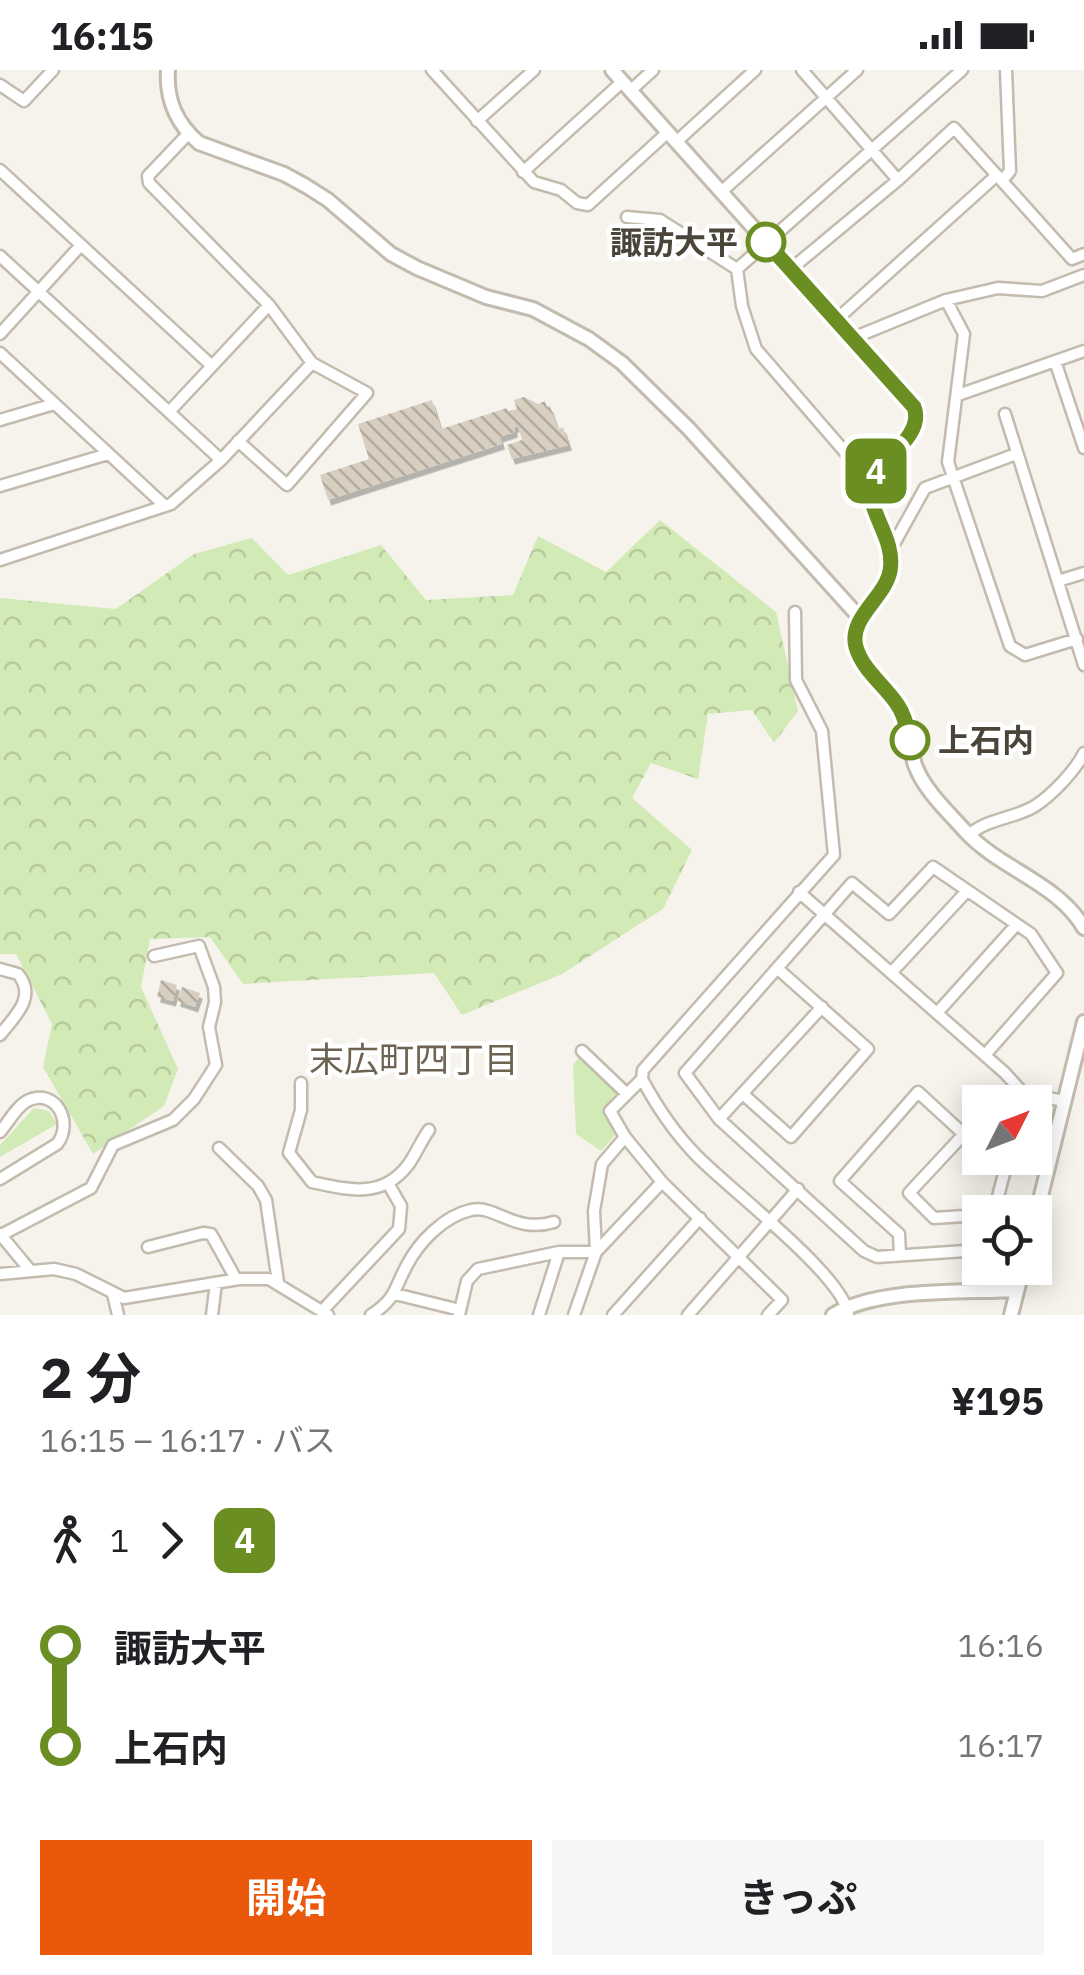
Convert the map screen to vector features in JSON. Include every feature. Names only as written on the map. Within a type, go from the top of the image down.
[{"type":"street","points":[[0,85],[24,101],[53,70]]},
{"type":"street","points":[[168,70],[168,96],[188,134],[212,150],[284,174],[328,200],[390,254],[486,297],[532,309],[589,339],[622,364],[689,429],[861,619]]},
{"type":"street","points":[[432,70],[534,182],[560,190],[577,203],[588,204],[755,70]]},
{"type":"street","points":[[477,121],[534,70]]},
{"type":"street","points":[[612,70],[914,407],[917,415],[912,431],[870,481],[870,499],[890,544],[889,577],[856,628],[856,650],[902,711],[922,780],[969,836],[1052,895],[1084,928]]},
{"type":"street","points":[[523,172],[626,86],[653,70]]},
{"type":"street","points":[[802,70],[898,180]]},
{"type":"street","points":[[721,192],[857,70]]},
{"type":"street","points":[[737,269],[962,70]]},
{"type":"street","points":[[836,320],[1010,172],[1006,70]]},
{"type":"street","points":[[791,269],[954,128],[1072,259],[1084,254]]},
{"type":"street","points":[[188,134],[148,176],[149,183],[269,305],[312,363],[367,394],[287,485],[238,441]]},
{"type":"street","points":[[0,170],[212,366]]},
{"type":"street","points":[[626,218],[660,220],[737,269],[742,306],[756,349],[870,481]]},
{"type":"street","points":[[0,334],[82,245]]},
{"type":"street","points":[[0,256],[221,460]]},
{"type":"street","points":[[853,338],[946,300],[998,288],[1042,290],[1084,275]]},
{"type":"street","points":[[946,300],[964,334],[948,462],[1010,646],[1026,655],[1077,640]]},
{"type":"street","points":[[169,412],[269,305]]},
{"type":"street","points":[[958,395],[1084,351]]},
{"type":"street","points":[[0,353],[165,506]]},
{"type":"street","points":[[1056,361],[1084,448]]},
{"type":"street","points":[[0,560],[165,506],[221,460],[312,363]]},
{"type":"street","points":[[0,420],[54,404]]},
{"type":"street","points":[[1006,414],[1084,665]]},
{"type":"street","points":[[0,486],[108,454]]},
{"type":"street","points":[[890,544],[895,542],[925,488],[1016,454]]},
{"type":"street","points":[[1058,582],[1084,572]]},
{"type":"street","points":[[795,612],[796,680],[822,731],[834,856],[643,1070],[642,1079],[669,1125],[698,1157],[814,1263],[848,1310]]},
{"type":"street","points":[[969,836],[979,826],[1035,806],[1078,765],[1084,753]]},
{"type":"street","points":[[962,1251],[877,1257],[864,1251],[719,1119],[685,1073],[852,883],[889,914],[934,866],[1030,934],[1057,973],[985,1055]]},
{"type":"street","points":[[799,892],[985,1055],[1011,1085]]},
{"type":"street","points":[[891,973],[966,892]]},
{"type":"street","points":[[937,1013],[1016,925]]},
{"type":"street","points":[[29,1269],[1,1234],[91,1188],[113,1145],[173,1120],[194,1099],[216,1066],[209,1027],[214,986],[200,946],[154,956]]},
{"type":"street","points":[[744,1095],[791,1137],[868,1048],[778,968]]},
{"type":"street","points":[[0,969],[18,974],[24,980],[27,995],[0,1034]]},
{"type":"street","points":[[719,1119],[822,1007]]},
{"type":"street","points":[[1041,1195],[1064,1101],[1078,1074],[1084,1022]]},
{"type":"street","points":[[582,1051],[627,1094]]},
{"type":"street","points":[[642,1079],[610,1111],[625,1137],[662,1182],[782,1300],[768,1315]]},
{"type":"street","points":[[300,1083],[301,1110],[289,1153],[312,1182],[370,1190],[389,1186],[412,1159],[429,1130]]},
{"type":"street","points":[[900,1255],[899,1234],[840,1181],[918,1092],[962,1132]]},
{"type":"street","points":[[0,1132],[20,1107],[34,1099],[58,1106],[65,1121],[57,1144],[0,1179]]},
{"type":"street","points":[[1052,1100],[1064,1101]]},
{"type":"street","points":[[962,1136],[909,1193],[934,1218],[962,1216]]},
{"type":"street","points":[[585,1315],[575,1311],[596,1252],[594,1211],[602,1164],[625,1137]]},
{"type":"street","points":[[219,1148],[258,1186],[266,1200],[278,1282]]},
{"type":"street","points":[[395,1294],[460,1312],[467,1281],[478,1269],[559,1252],[596,1252],[662,1182]]},
{"type":"street","points":[[0,1274],[54,1269],[76,1274],[124,1298],[236,1279],[278,1282],[326,1313],[399,1229],[401,1206],[389,1186]]},
{"type":"street","points":[[688,1315],[798,1189]]},
{"type":"street","points":[[371,1315],[386,1310],[407,1264],[440,1225],[466,1211],[478,1208],[520,1226],[554,1222]]},
{"type":"street","points":[[613,1315],[700,1218]]},
{"type":"street","points":[[148,1247],[203,1232],[211,1234],[236,1279]]},
{"type":"street","points":[[539,1315],[559,1252]]},
{"type":"street","points":[[212,1315],[216,1284]]},
{"type":"street","points":[[1011,1315],[1019,1285]]},
{"type":"street","points":[[833,1315],[925,1295],[1018,1290]]},
{"type":"street","points":[[112,1294],[118,1315]]},
{"type":"green space","points":[[660,520],[776,612],[798,711],[774,743],[752,710],[708,714],[698,779],[651,763],[632,798],[692,850],[663,909],[562,974],[462,1015],[434,973],[243,984],[210,937],[150,939],[141,987],[178,1069],[164,1106],[93,1154],[43,1067],[52,1024],[16,954],[0,954],[0,598],[116,609],[194,554],[252,538],[288,575],[381,545],[426,600],[513,595],[538,536],[606,572]]},
{"type":"green space","points":[[580,1056],[619,1093],[606,1110],[617,1133],[601,1151],[576,1134],[573,1065]]},
{"type":"green space","points":[[34,1108],[49,1111],[57,1124],[0,1157],[0,1145]]},
{"type":"building","points":[[524,397],[538,404],[545,401],[550,406],[569,445],[512,459],[507,445],[522,440],[518,426],[515,432],[500,437],[502,444],[328,500],[320,475],[369,459],[358,424],[432,400],[441,429],[507,408],[517,409],[514,400]]},
{"type":"building","points":[[161,980],[177,985],[173,1001],[157,997]]},
{"type":"building","points":[[182,987],[200,993],[195,1007],[177,1001]]},
{"type":"bus line","name":"4","points":[[766,242],[914,407],[917,415],[912,431],[870,481],[870,499],[890,544],[892,562],[884,588],[861,619],[854,638],[864,663],[902,711],[910,740]]},
{"type":"place","name":"諏訪大平","points":[[766,242]]},
{"type":"place","name":"上石内","points":[[910,740]]},
{"type":"district","name":"末広町四丁目","points":[[414,1059]]}]
